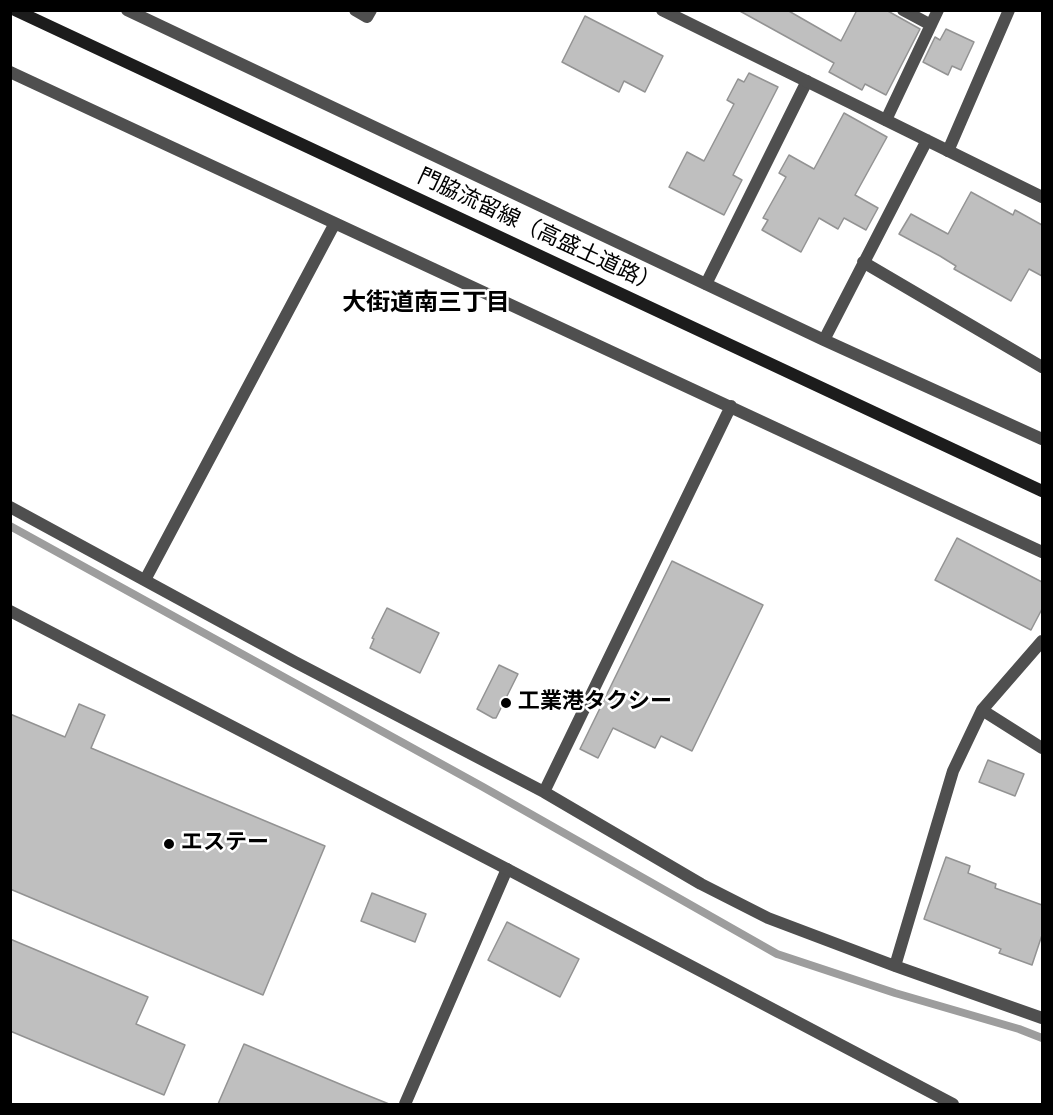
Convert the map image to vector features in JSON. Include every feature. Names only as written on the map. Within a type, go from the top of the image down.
[{"type":"main road","name":"門脇流留線（高盛土道路）","points":[[15,10],[1042,491]]},
{"type":"street","points":[[127,10],[1042,440]]},
{"type":"street","points":[[355,10],[367,16],[371,10]]},
{"type":"street","points":[[663,10],[680,15],[807,81],[1042,197]]},
{"type":"street","points":[[903,10],[931,25]]},
{"type":"street","points":[[886,120],[938,10]]},
{"type":"street","points":[[948,151],[1009,10]]},
{"type":"street","points":[[10,72],[1042,552]]},
{"type":"street","points":[[706,284],[807,81]]},
{"type":"street","points":[[824,339],[927,140]]},
{"type":"street","points":[[145,580],[335,223]]},
{"type":"street","points":[[863,262],[1042,367]]},
{"type":"street","points":[[544,792],[731,406]]},
{"type":"street","points":[[10,507],[295,662],[544,792],[711,889],[768,918],[1042,1018]]},
{"type":"street","points":[[10,611],[507,869],[952,1104]]},
{"type":"street","points":[[895,966],[953,771],[982,710],[1042,641]]},
{"type":"street","points":[[982,710],[1042,748]]},
{"type":"street","points":[[405,1104],[507,869]]},
{"type":"building","points":[[738,10],[787,10],[841,41],[857,10],[886,10],[920,29],[886,95],[865,84],[862,90],[829,72],[834,63]]},
{"type":"building","points":[[585,16],[663,56],[645,92],[624,81],[619,92],[562,62]]},
{"type":"building","points":[[946,29],[974,42],[961,70],[952,66],[948,75],[923,62],[935,37],[940,40]]},
{"type":"building","points":[[749,73],[778,87],[733,175],[742,180],[724,215],[669,187],[687,152],[704,161],[734,104],[727,100],[738,79],[744,82]]},
{"type":"building","points":[[844,113],[887,137],[855,195],[878,208],[866,230],[844,218],[838,229],[819,218],[801,252],[762,230],[768,220],[763,218],[786,177],[779,173],[789,155],[814,169]]},
{"type":"building","points":[[971,192],[1013,215],[1015,210],[1042,225],[1042,276],[1029,269],[1011,301],[954,269],[956,266],[940,256],[899,234],[911,214],[948,234]]},
{"type":"building","points":[[957,538],[1042,582],[1042,609],[1031,630],[935,580]]},
{"type":"building","points":[[672,561],[763,605],[692,751],[661,736],[655,748],[613,728],[598,758],[580,749]]},
{"type":"building","points":[[387,608],[439,633],[420,673],[370,648],[374,639],[372,638]]},
{"type":"building","points":[[499,665],[518,674],[496,718],[493,718],[477,709]]},
{"type":"building","points":[[79,704],[105,715],[91,748],[325,846],[263,995],[10,889],[10,714],[65,737]]},
{"type":"building","points":[[988,760],[1024,774],[1015,796],[979,782]]},
{"type":"building","points":[[946,857],[970,866],[968,873],[996,884],[995,888],[1042,905],[1042,935],[1032,965],[999,953],[1001,949],[924,919]]},
{"type":"building","points":[[372,893],[426,914],[415,942],[361,921]]},
{"type":"building","points":[[507,922],[579,959],[560,997],[488,960]]},
{"type":"building","points":[[10,939],[148,997],[136,1024],[185,1045],[164,1095],[10,1031]]},
{"type":"building","points":[[244,1044],[347,1087],[389,1104],[218,1104]]},
{"type":"waterway","points":[[10,526],[483,787],[777,954],[1042,1038]]},
{"type":"place","name":"工業港タクシー","points":[[506,703]]},
{"type":"place","name":"エステー","points":[[169,844]]},
{"type":"district","name":"大街道南三丁目","points":[[426,304]]}]
